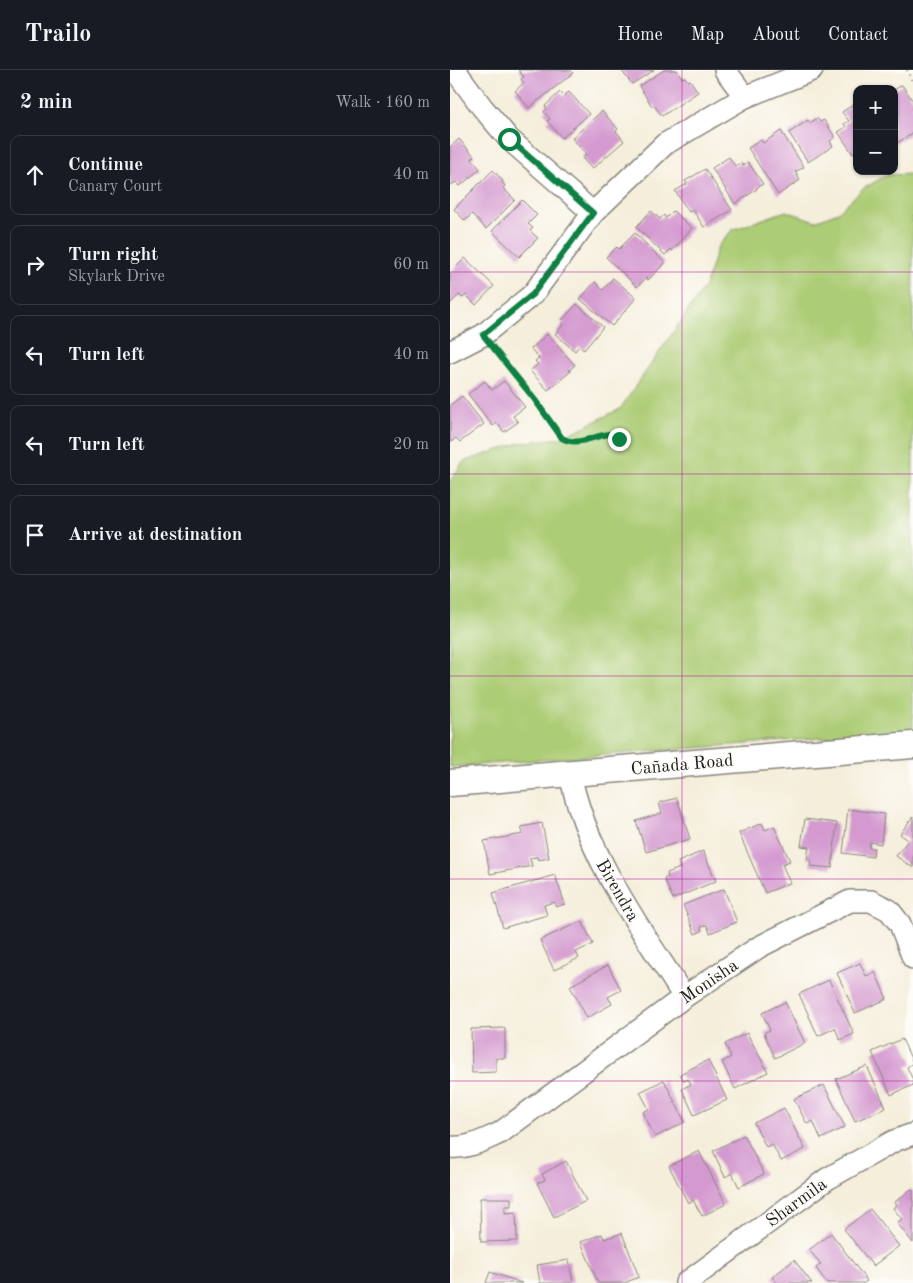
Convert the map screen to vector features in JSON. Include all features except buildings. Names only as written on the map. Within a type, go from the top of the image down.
[{"type":"street","points":[[455,70],[482,107],[509,139],[593,213]]},
{"type":"street","points":[[725,70],[745,97]]},
{"type":"street","points":[[450,352],[483,335],[533,294],[593,213],[665,144],[745,97],[812,70]]},
{"type":"street","name":"Cañada Road","points":[[450,783],[913,745]]},
{"type":"street","name":"Birendra","points":[[570,774],[575,799],[590,838],[612,883],[684,997]]},
{"type":"street","name":"Monisha","points":[[450,1147],[476,1144],[500,1133],[684,997],[759,947],[850,901],[872,900],[889,910],[900,924],[913,958]]},
{"type":"street","name":"Sharmila","points":[[686,1283],[827,1179],[894,1141],[913,1134]]},
{"type":"path","points":[[907,70],[913,82]]},
{"type":"path","points":[[483,335],[535,400],[562,438],[567,441],[580,442],[609,434],[619,439],[627,448]]},
{"type":"green space","points":[[913,174],[913,731],[450,767],[450,481],[463,462],[519,443],[561,438],[620,409],[705,286],[718,246],[732,230],[786,211],[815,221],[838,212],[864,188],[887,175]]},
{"type":"route","points":[[509,139],[593,213],[533,294],[483,335],[535,400],[562,438],[567,441],[580,442],[609,434],[619,439]]}]
